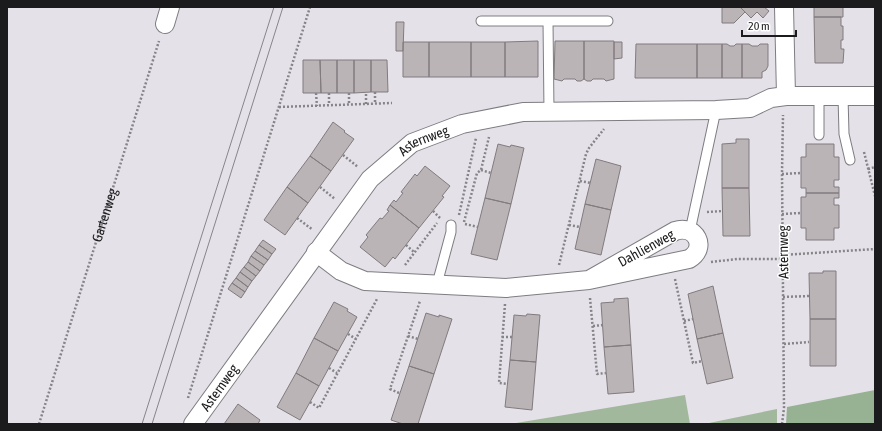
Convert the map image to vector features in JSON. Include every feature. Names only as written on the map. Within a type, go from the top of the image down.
[{"type":"street","points":[[165,24],[170,7]]},
{"type":"street","points":[[784,7],[786,96]]},
{"type":"street","name":"Asternweg","points":[[193,424],[370,179],[412,143],[462,124],[523,112],[716,110],[750,108],[771,98],[786,96],[875,96]]},
{"type":"street","name":"Dahlienweg","points":[[316,252],[341,271],[365,281],[506,288],[589,280],[680,261],[693,256],[698,248],[697,238],[690,230],[685,229],[675,231],[589,280]]},
{"type":"lane","points":[[482,21],[608,21]]},
{"type":"lane","points":[[548,21],[549,112]]},
{"type":"lane","points":[[819,96],[819,135]]},
{"type":"lane","points":[[843,96],[844,134],[850,160]]},
{"type":"lane","points":[[690,230],[716,110]]},
{"type":"lane","points":[[431,284],[451,232],[452,221]]},
{"type":"path","points":[[187,401],[310,7]]},
{"type":"path","name":"Gartenweg","points":[[40,424],[165,24]]},
{"type":"path","points":[[375,92],[375,104]]},
{"type":"path","points":[[316,93],[317,106]]},
{"type":"path","points":[[329,93],[329,106]]},
{"type":"path","points":[[349,93],[349,105]]},
{"type":"path","points":[[366,93],[366,104]]},
{"type":"path","name":"Asternweg","points":[[782,424],[784,408],[784,344],[782,174],[783,113],[786,96]]},
{"type":"path","points":[[279,107],[392,103]]},
{"type":"path","points":[[555,283],[586,154],[618,111]]},
{"type":"path","points":[[462,231],[477,173],[481,170],[487,119]]},
{"type":"path","points":[[433,211],[440,218],[452,221],[487,119]]},
{"type":"path","points":[[868,169],[875,167]]},
{"type":"path","points":[[481,170],[491,173]]},
{"type":"path","points":[[782,174],[801,173]]},
{"type":"path","points":[[580,181],[590,183]]},
{"type":"path","points":[[782,214],[801,212]]},
{"type":"path","points":[[406,245],[414,252],[440,218]]},
{"type":"path","points":[[464,224],[478,227]]},
{"type":"path","points":[[569,225],[580,227]]},
{"type":"path","points":[[783,255],[875,250]]},
{"type":"path","points":[[702,361],[694,363],[684,321],[680,261],[696,263],[737,259],[783,259]]},
{"type":"path","points":[[589,280],[597,374],[606,374]]},
{"type":"path","points":[[310,402],[318,408],[386,282]]},
{"type":"path","points":[[400,393],[390,390],[408,336],[431,284]]},
{"type":"path","points":[[506,288],[499,383],[508,384]]},
{"type":"path","points":[[783,297],[809,296]]},
{"type":"path","points":[[684,321],[693,319]]},
{"type":"path","points":[[593,326],[602,325]]},
{"type":"path","points":[[348,334],[356,339]]},
{"type":"path","points":[[408,336],[418,339]]},
{"type":"path","points":[[502,337],[512,337]]},
{"type":"path","points":[[784,344],[810,342]]},
{"type":"path","points":[[329,368],[337,373]]},
{"type":"green space","points":[[875,390],[875,424],[786,424],[787,407]]},
{"type":"green space","points":[[685,395],[690,424],[510,424]]},
{"type":"green space","points":[[777,409],[777,424],[704,424]]},
{"type":"building","points":[[722,7],[740,7],[745,12],[734,23],[722,23]]},
{"type":"building","points":[[740,7],[764,7],[769,11],[763,18],[757,12],[751,18]]},
{"type":"building","points":[[814,7],[843,7],[843,17],[814,17]]},
{"type":"building","points":[[814,17],[841,17],[841,26],[843,26],[843,40],[841,40],[841,49],[844,49],[843,63],[815,63]]},
{"type":"building","points":[[396,22],[404,22],[403,51],[396,51]]},
{"type":"building","points":[[538,41],[538,77],[505,77],[505,42]]},
{"type":"building","points":[[555,41],[584,41],[584,79],[577,81],[575,79],[564,79],[562,81],[554,79]]},
{"type":"building","points":[[584,41],[614,41],[614,79],[606,81],[604,79],[593,79],[591,81],[587,81],[584,79]]},
{"type":"building","points":[[403,42],[429,42],[429,77],[403,77]]},
{"type":"building","points":[[429,42],[471,42],[471,77],[429,77]]},
{"type":"building","points":[[471,42],[505,42],[505,77],[471,77]]},
{"type":"building","points":[[614,42],[622,42],[622,58],[614,59]]},
{"type":"building","points":[[636,44],[697,44],[697,78],[635,78]]},
{"type":"building","points":[[697,44],[722,44],[722,78],[697,78]]},
{"type":"building","points":[[722,44],[734,46],[736,44],[742,44],[742,78],[722,78]]},
{"type":"building","points":[[742,44],[758,46],[760,44],[768,44],[768,66],[766,70],[762,72],[762,78],[742,78]]},
{"type":"building","points":[[303,60],[320,60],[321,93],[303,93]]},
{"type":"building","points":[[320,60],[337,60],[337,93],[321,93]]},
{"type":"building","points":[[337,60],[354,60],[354,93],[337,93]]},
{"type":"building","points":[[354,60],[371,60],[371,92],[354,93]]},
{"type":"building","points":[[371,60],[387,60],[388,92],[371,92]]},
{"type":"building","points":[[333,122],[354,139],[331,171],[310,156]]},
{"type":"building","points":[[736,139],[749,139],[749,188],[722,188],[722,144],[736,143]]},
{"type":"building","points":[[498,144],[524,148],[511,204],[485,198]]},
{"type":"building","points":[[806,144],[834,144],[834,157],[839,157],[839,180],[834,180],[834,187],[839,187],[839,193],[806,193],[806,188],[801,188],[801,157],[806,157]]},
{"type":"building","points":[[310,156],[331,171],[308,203],[287,187]]},
{"type":"building","points":[[596,159],[621,166],[611,210],[585,204]]},
{"type":"building","points":[[425,166],[450,186],[442,196],[444,197],[419,228],[390,205],[394,200],[396,202],[403,193],[401,192],[415,174],[417,176]]},
{"type":"building","points":[[287,187],[308,203],[285,235],[264,220]]},
{"type":"building","points":[[722,188],[749,188],[750,236],[723,236]]},
{"type":"building","points":[[806,193],[839,193],[839,198],[834,198],[834,205],[839,205],[839,228],[834,228],[834,240],[806,240],[806,228],[801,228],[801,197],[806,197]]},
{"type":"building","points":[[485,198],[511,204],[497,260],[471,254]]},
{"type":"building","points":[[585,204],[611,210],[601,255],[575,249]]},
{"type":"building","points":[[390,205],[419,228],[395,259],[393,257],[385,267],[360,247],[368,237],[366,235],[380,218],[382,219],[389,211],[387,210]]},
{"type":"building","points":[[263,240],[276,249],[272,254],[259,245]]},
{"type":"building","points":[[259,245],[272,254],[268,260],[255,251]]},
{"type":"building","points":[[255,251],[268,260],[264,265],[251,256]]},
{"type":"building","points":[[251,256],[264,265],[260,271],[248,262]]},
{"type":"building","points":[[248,262],[260,271],[256,276],[244,267]]},
{"type":"building","points":[[244,267],[256,276],[252,281],[240,272]]},
{"type":"building","points":[[823,271],[836,271],[836,319],[810,319],[809,273],[823,273]]},
{"type":"building","points":[[240,272],[252,281],[248,287],[236,278]]},
{"type":"building","points":[[236,278],[248,287],[245,292],[232,283]]},
{"type":"building","points":[[232,283],[245,292],[241,298],[228,289]]},
{"type":"building","points":[[713,286],[723,333],[697,339],[688,294]]},
{"type":"building","points":[[628,298],[631,345],[604,347],[601,303],[614,302],[614,299]]},
{"type":"building","points":[[334,302],[348,309],[347,311],[357,317],[338,351],[314,338]]},
{"type":"building","points":[[426,313],[452,319],[434,374],[409,366]]},
{"type":"building","points":[[527,314],[540,315],[536,362],[510,360],[514,315],[526,316]]},
{"type":"building","points":[[810,319],[836,319],[836,366],[810,366]]},
{"type":"building","points":[[723,333],[733,378],[707,384],[697,339]]},
{"type":"building","points":[[314,338],[338,351],[319,386],[296,373]]},
{"type":"building","points":[[631,345],[634,392],[608,394],[604,347]]},
{"type":"building","points":[[510,360],[536,362],[532,410],[505,407]]},
{"type":"building","points":[[409,366],[434,374],[418,424],[403,424],[391,420]]},
{"type":"building","points":[[296,373],[319,386],[300,420],[277,407]]},
{"type":"building","points":[[238,404],[260,420],[258,424],[224,424]]},
{"type":"tram line","points":[[142,424],[274,7]]},
{"type":"tram line","points":[[152,424],[283,7]]}]
